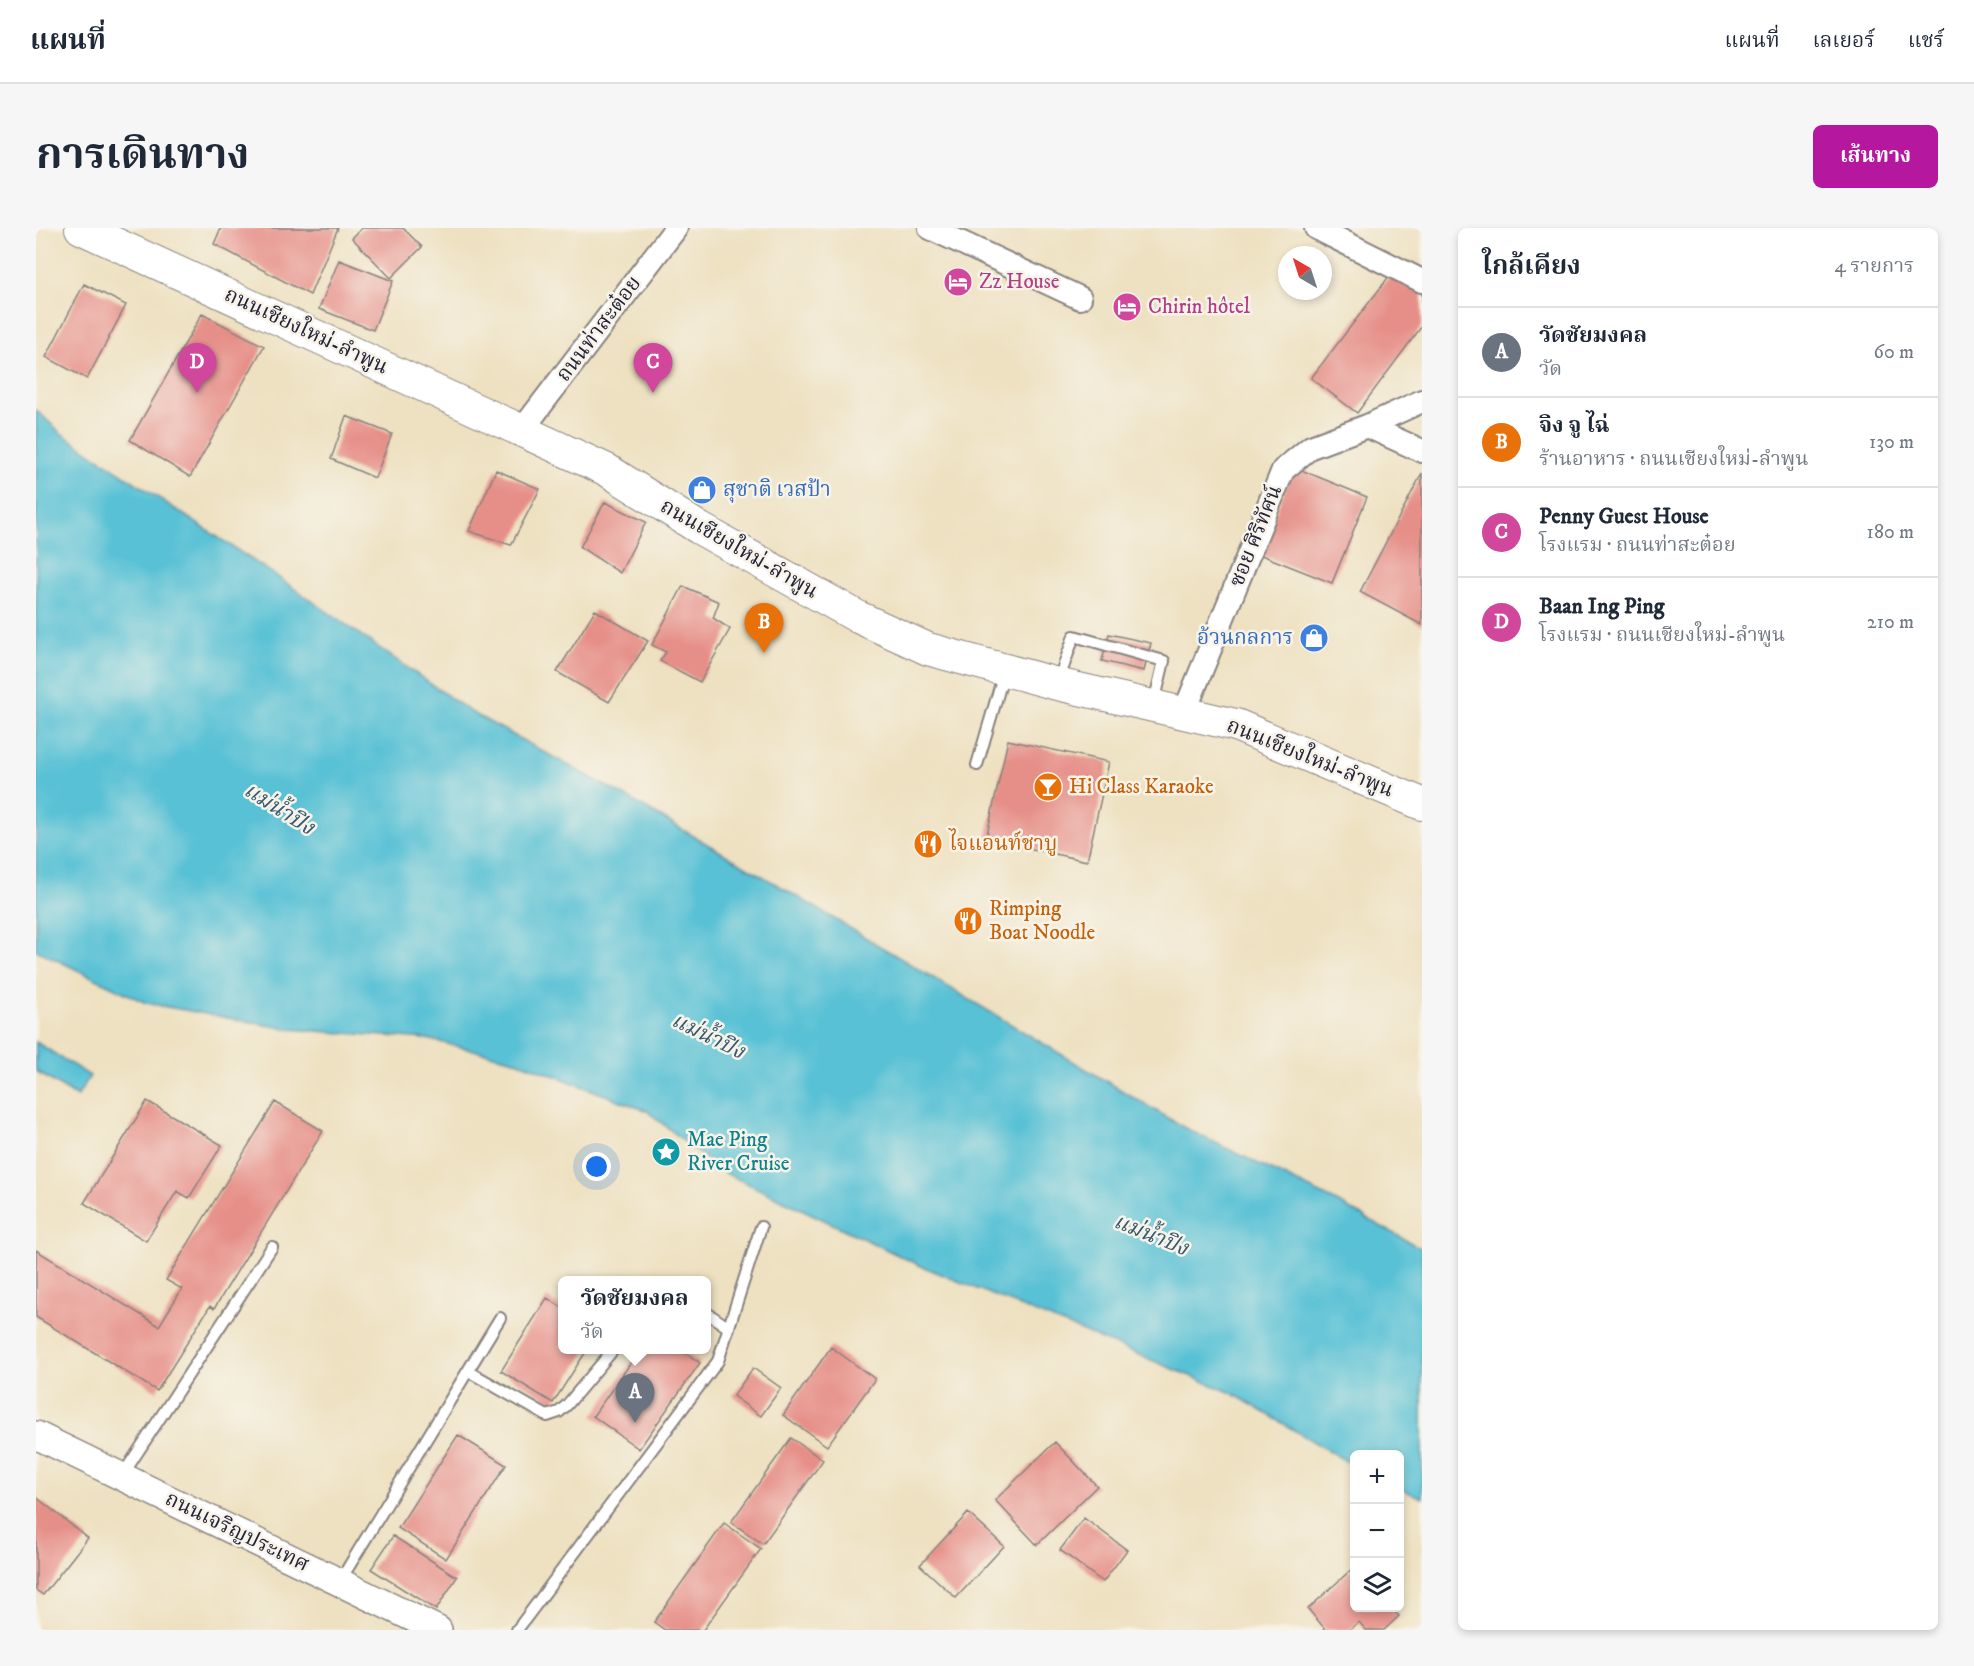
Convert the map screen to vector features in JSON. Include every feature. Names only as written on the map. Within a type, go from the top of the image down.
[{"type":"main road","name":"ถนนเชียงใหม่-ลำพูน","points":[[81,228],[607,470],[699,528],[858,617],[928,649],[1057,684],[1236,725],[1422,804]]},
{"type":"street","name":"ถนนท่าสะต๋อย","points":[[522,430],[676,228]]},
{"type":"street","points":[[930,228],[1080,298]]},
{"type":"street","points":[[1316,228],[1422,281]]},
{"type":"street","name":"ซอย ศิริทัศน์","points":[[1184,713],[1283,470],[1311,447],[1367,426],[1422,401]]},
{"type":"street","points":[[1367,426],[1422,451]]},
{"type":"street","name":"ถนนเจริญประเทศ","points":[[36,1435],[438,1630]]},
{"type":"lane","points":[[1057,684],[1074,636],[1164,661],[1153,706]]},
{"type":"lane","points":[[976,765],[1005,670]]},
{"type":"lane","points":[[517,1630],[718,1360],[761,1227]]},
{"type":"lane","points":[[122,1476],[272,1247]]},
{"type":"lane","points":[[711,1316],[729,1328]]},
{"type":"lane","points":[[340,1582],[500,1318]]},
{"type":"lane","points":[[468,1371],[547,1416],[559,1412],[567,1405],[610,1354]]},
{"type":"water","name":"แม่น้ำปิง","points":[[36,410],[62,434],[272,573],[471,712],[628,798],[776,884],[1183,1127],[1337,1202],[1422,1249],[1422,1498],[1404,1491],[1404,1450],[1350,1450],[1350,1464],[1232,1393],[919,1265],[721,1171],[647,1111],[511,1059],[427,1039],[288,1029],[146,1003],[36,950]]},
{"type":"water","points":[[36,1042],[90,1076],[77,1097],[36,1071]]},
{"type":"building","points":[[221,228],[338,228],[310,295],[214,244]]},
{"type":"building","points":[[362,228],[403,228],[422,247],[391,278],[352,238]]},
{"type":"building","points":[[339,260],[393,281],[373,330],[319,309]]},
{"type":"building","points":[[1394,270],[1422,291],[1422,326],[1357,413],[1311,378]]},
{"type":"building","points":[[84,284],[126,305],[87,379],[46,357]]},
{"type":"building","points":[[202,314],[264,346],[190,477],[130,440]]},
{"type":"building","points":[[346,416],[392,434],[375,478],[331,459]]},
{"type":"building","points":[[1294,467],[1367,497],[1332,583],[1259,554]]},
{"type":"building","points":[[496,470],[540,489],[511,545],[469,531]]},
{"type":"building","points":[[1422,473],[1422,625],[1360,592]]},
{"type":"building","points":[[605,502],[646,522],[620,573],[580,547]]},
{"type":"building","points":[[683,586],[719,602],[713,618],[730,629],[700,682],[660,661],[666,652],[652,645]]},
{"type":"building","points":[[595,610],[648,641],[609,702],[557,672]]},
{"type":"building","points":[[1109,634],[1151,643],[1144,671],[1102,661]]},
{"type":"building","points":[[1008,740],[1109,762],[1087,861],[986,839]]},
{"type":"building","points":[[147,1101],[222,1145],[189,1198],[177,1191],[146,1241],[84,1203]]},
{"type":"building","points":[[275,1102],[323,1131],[214,1309],[210,1306],[157,1391],[36,1317],[36,1250],[159,1326],[182,1289],[166,1280]]},
{"type":"building","points":[[547,1298],[558,1305],[558,1354],[584,1354],[553,1403],[501,1371]]},
{"type":"building","points":[[831,1347],[875,1379],[827,1446],[783,1415]]},
{"type":"building","points":[[637,1354],[687,1354],[700,1363],[639,1449],[593,1416]]},
{"type":"building","points":[[753,1368],[781,1388],[761,1416],[733,1396]]},
{"type":"building","points":[[458,1435],[506,1465],[446,1559],[398,1528]]},
{"type":"building","points":[[791,1438],[823,1460],[763,1544],[731,1522]]},
{"type":"building","points":[[1055,1442],[1097,1486],[1037,1545],[995,1500]]},
{"type":"building","points":[[36,1497],[88,1538],[43,1595],[36,1590]]},
{"type":"building","points":[[968,1513],[1004,1546],[956,1598],[920,1565]]},
{"type":"building","points":[[1084,1518],[1127,1550],[1103,1582],[1060,1550]]},
{"type":"building","points":[[724,1523],[761,1549],[703,1630],[665,1630],[654,1622]]},
{"type":"building","points":[[393,1536],[457,1577],[436,1610],[371,1569]]},
{"type":"building","points":[[1350,1571],[1350,1612],[1395,1612],[1399,1616],[1384,1630],[1366,1630],[1359,1622],[1349,1630],[1326,1630],[1308,1609]]},
{"type":"place","name":"Zz House","points":[[958,282]]},
{"type":"place","name":"Chirin hôtel","points":[[1127,307]]},
{"type":"place","name":"Baan Ing Ping","points":[[197,393]]},
{"type":"place","name":"Penny Guest House","points":[[653,393]]},
{"type":"place","name":"สุชาติ เวสป้า","points":[[702,490]]},
{"type":"place","name":"อ้วนกลการ","points":[[1314,638]]},
{"type":"place","name":"จิง จู ไฉ่","points":[[764,653]]},
{"type":"place","name":"Hi Class Karaoke","points":[[1048,787]]},
{"type":"place","name":"ไจแอนท์ชาบู","points":[[928,844]]},
{"type":"place","name":"Rimping Boat Noodle","points":[[968,921]]},
{"type":"place","name":"Mae Ping River Cruise","points":[[666,1152]]},
{"type":"place","name":"วัดชัยมงคล","points":[[635,1423]]}]
